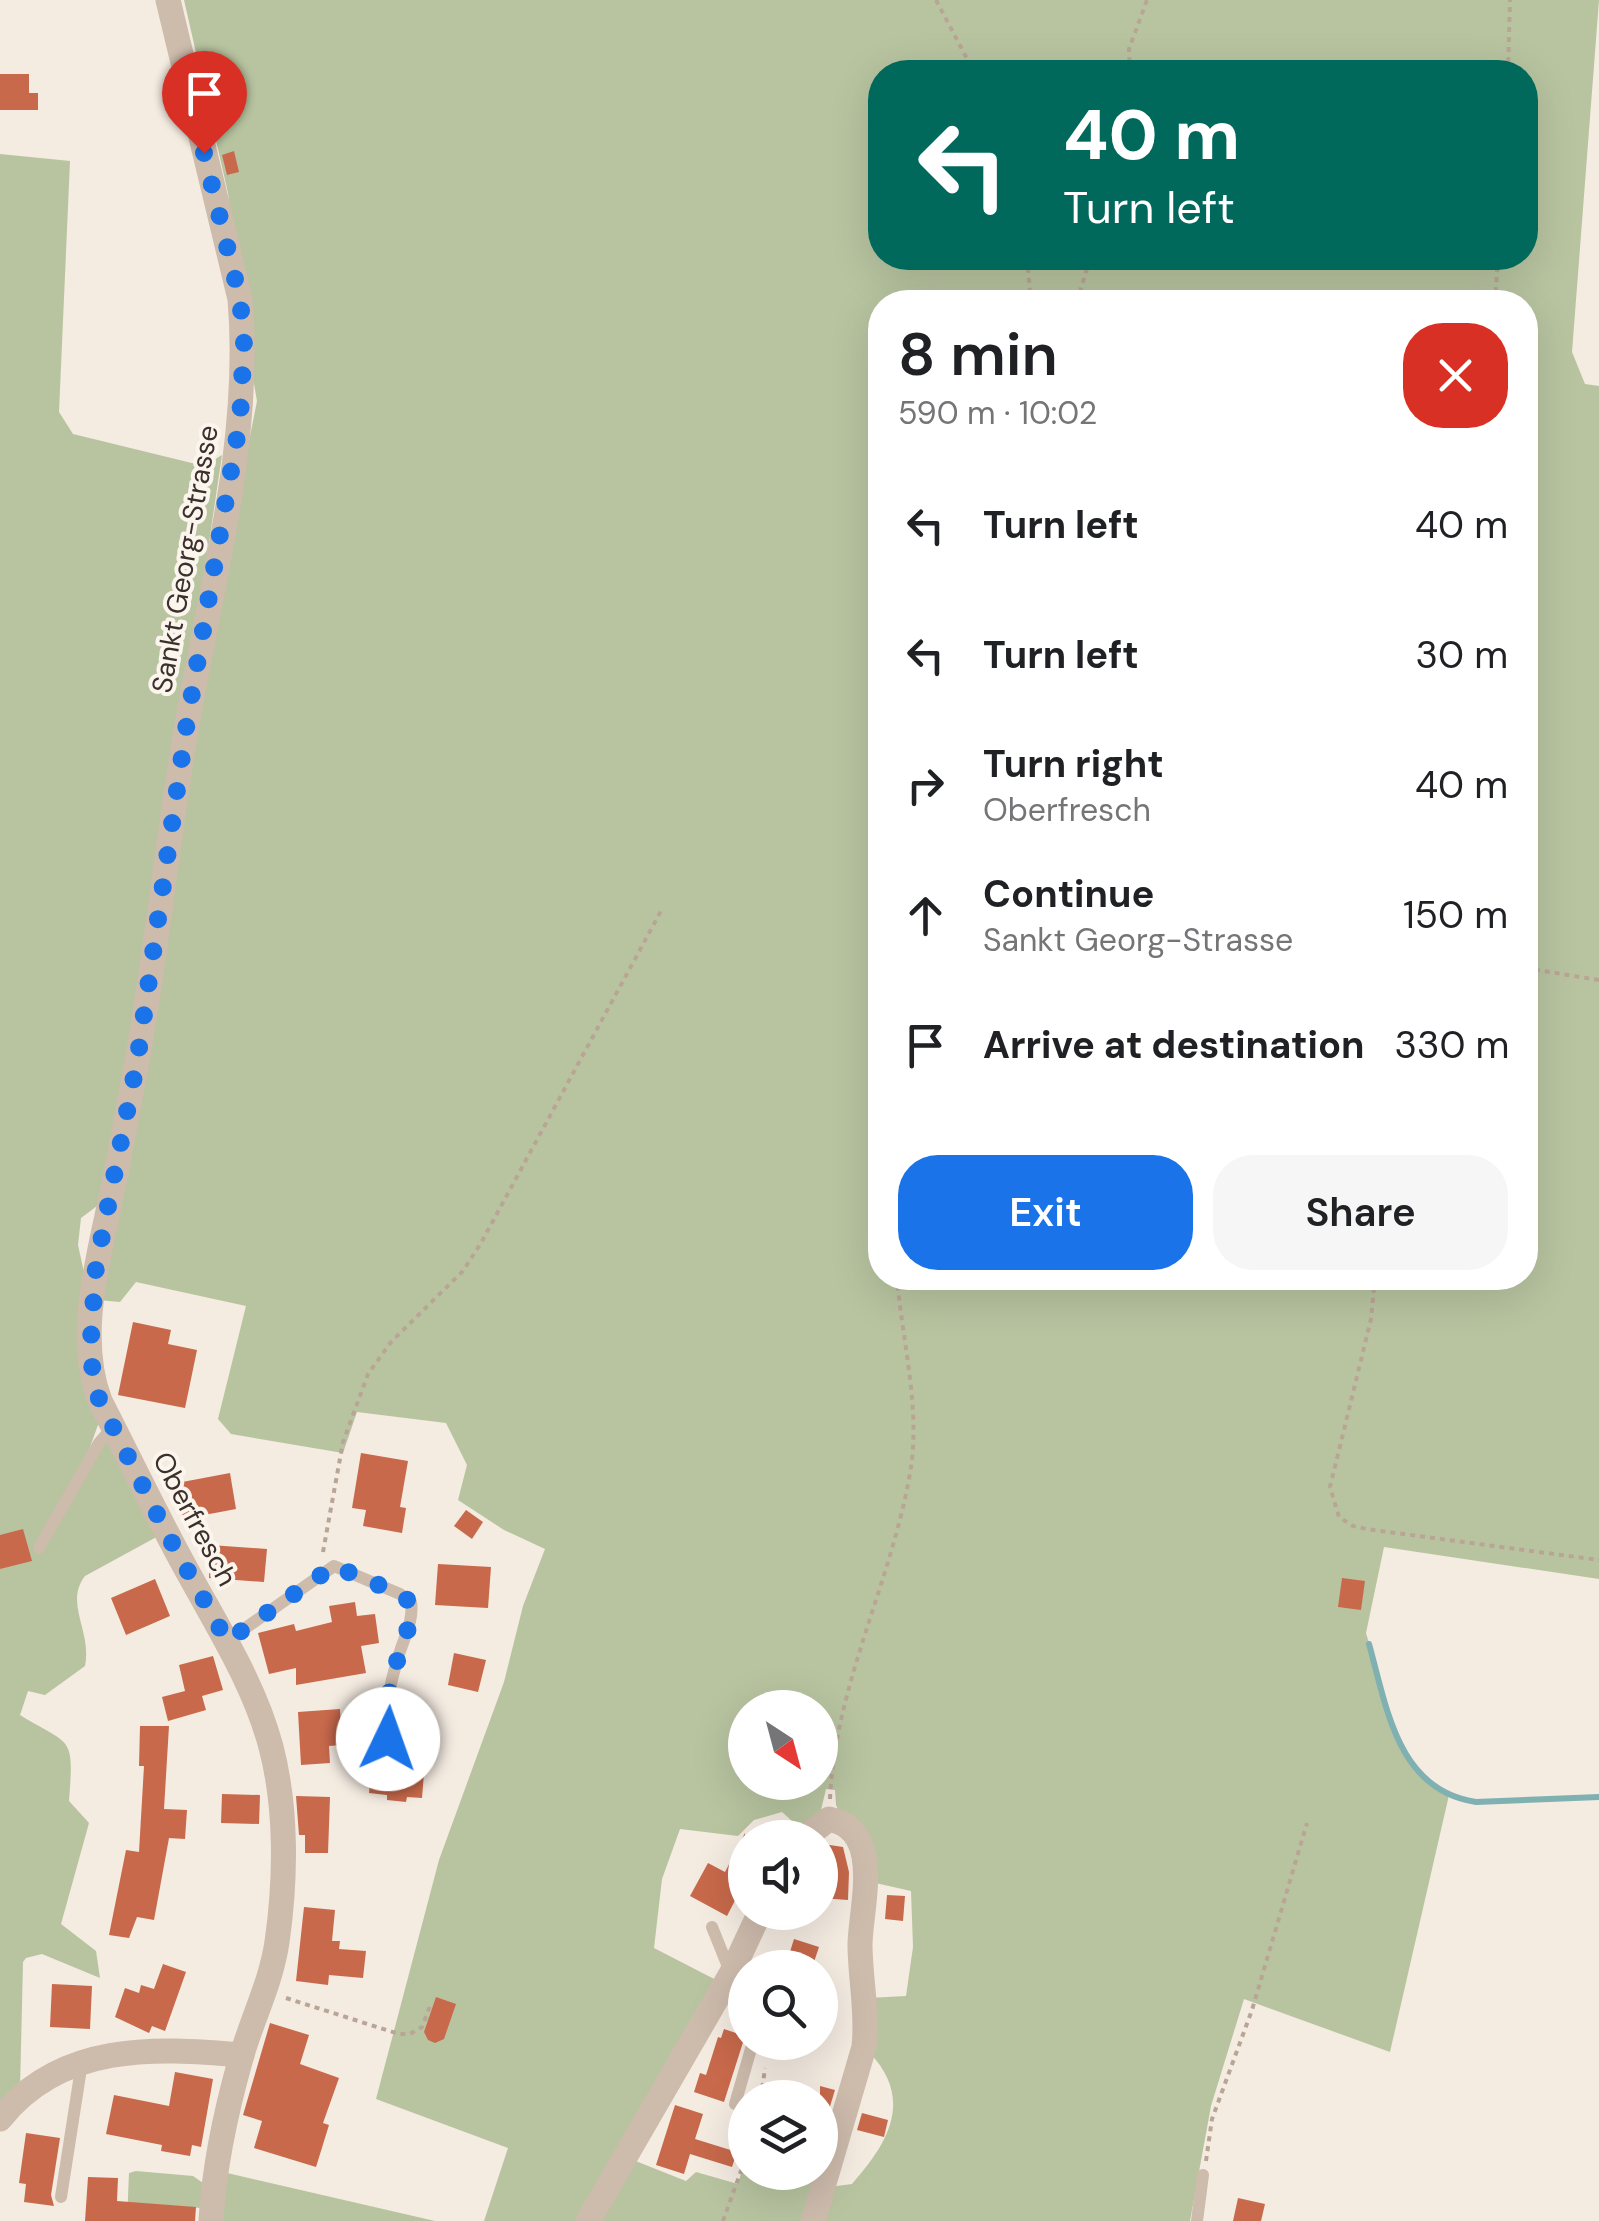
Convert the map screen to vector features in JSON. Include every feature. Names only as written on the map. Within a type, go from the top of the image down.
[{"type":"street","name":"Sankt Georg-Strasse","points":[[112,1192],[147,998],[187,722],[228,500],[240,420],[244,342],[240,299],[168,0]]},
{"type":"street","name":"Oberfresch","points":[[112,1192],[96,1266],[91,1338],[93,1384],[166,1532],[227,1641],[259,1713],[280,1789],[283,1844],[277,1943],[266,1992],[242,2054],[215,2170],[211,2221]]},
{"type":"street","points":[[813,2221],[855,2083],[866,2026],[860,1942],[864,1855],[848,1827],[826,1820]]},
{"type":"street","points":[[588,2221],[646,2122],[728,1997]]},
{"type":"street","points":[[0,2120],[20,2096],[39,2082],[104,2054],[149,2050],[242,2054]]},
{"type":"lane","points":[[38,1548],[99,1443],[113,1427]]},
{"type":"lane","points":[[227,1641],[334,1566],[400,1594],[410,1602],[412,1612],[384,1718],[388,1739]]},
{"type":"lane","points":[[712,1927],[728,1961]]},
{"type":"lane","points":[[61,2197],[82,2062]]},
{"type":"lane","points":[[1198,2221],[1203,2175]]},
{"type":"path","points":[[1129,60],[1129,49],[1148,0]]},
{"type":"path","points":[[1508,60],[1510,0]]},
{"type":"path","points":[[937,2],[968,60]]},
{"type":"path","points":[[320,1561],[343,1442],[368,1374],[391,1342],[463,1271],[481,1243],[661,911]]},
{"type":"path","points":[[1538,970],[1599,980]]},
{"type":"path","points":[[829,1818],[831,1767],[839,1722],[900,1520],[911,1465],[912,1409],[897,1290]]},
{"type":"path","points":[[1373,1290],[1371,1319],[1330,1486],[1339,1517],[1353,1526],[1599,1560]]},
{"type":"path","points":[[1203,2175],[1212,2120],[1252,2010],[1308,1822]]},
{"type":"path","points":[[266,1992],[398,2034],[410,2034],[422,2027],[430,2006]]},
{"type":"path","points":[[723,2221],[734,2190]]},
{"type":"green space","points":[[184,0],[1599,0],[1572,352],[1585,384],[1599,386],[1599,1579],[1384,1547],[1366,1633],[1398,1744],[1418,1774],[1449,1795],[1390,2052],[1244,1999],[1211,2106],[1190,2221],[818,2221],[828,2190],[852,2184],[886,2136],[893,2103],[891,2087],[869,2052],[868,1998],[906,1996],[913,1947],[911,1891],[871,1882],[836,1805],[838,1690],[728,1690],[728,1800],[823,1800],[821,1810],[812,1820],[791,1820],[782,1812],[754,1820],[728,1820],[728,1835],[680,1829],[662,1879],[654,1948],[720,1982],[584,2221],[484,2221],[508,2148],[376,2099],[439,1860],[504,1682],[523,1606],[545,1549],[504,1530],[458,1500],[467,1465],[446,1423],[357,1412],[343,1453],[231,1434],[218,1419],[246,1306],[136,1282],[120,1302],[98,1300],[193,723],[257,401],[241,310],[228,193]]},
{"type":"green space","points":[[0,154],[70,161],[59,412],[73,434],[204,466],[222,455],[144,982],[97,1206],[81,1218],[78,1245],[85,1277],[99,1422],[89,1450],[108,1441],[162,1534],[85,1576],[77,1597],[85,1666],[45,1695],[28,1691],[20,1715],[60,1739],[69,1753],[69,1801],[89,1823],[61,1924],[96,1951],[100,1978],[42,1954],[26,1958],[20,2089],[0,2109]]},
{"type":"green space","points":[[633,2160],[686,2181],[696,2172],[728,2181],[728,2190],[816,2190],[808,2221],[596,2221]]},
{"type":"green space","points":[[223,2172],[435,2221],[219,2221]]},
{"type":"green space","points":[[129,2173],[193,2176],[203,2183],[201,2208],[135,2203],[127,2221]]},
{"type":"building","points":[[0,74],[29,74],[29,93],[38,93],[38,110],[0,110]]},
{"type":"building","points":[[234,151],[239,172],[227,175],[222,155]]},
{"type":"building","points":[[133,1322],[171,1330],[168,1344],[197,1350],[185,1408],[118,1395]]},
{"type":"building","points":[[361,1453],[408,1461],[400,1507],[406,1508],[402,1533],[363,1526],[366,1510],[352,1508]]},
{"type":"building","points":[[230,1473],[236,1509],[183,1519],[177,1483]]},
{"type":"building","points":[[466,1510],[483,1522],[472,1539],[454,1526]]},
{"type":"building","points":[[23,1529],[32,1561],[0,1569],[0,1535]]},
{"type":"building","points":[[210,1545],[267,1549],[264,1582],[209,1578]]},
{"type":"building","points":[[438,1564],[491,1567],[488,1608],[435,1605]]},
{"type":"building","points":[[1342,1578],[1365,1581],[1361,1610],[1338,1607]]},
{"type":"building","points":[[155,1579],[170,1616],[126,1635],[111,1598]]},
{"type":"building","points":[[355,1602],[357,1616],[375,1614],[379,1643],[361,1646],[366,1673],[296,1685],[296,1668],[269,1674],[258,1633],[294,1624],[296,1631],[332,1622],[329,1606]]},
{"type":"building","points":[[454,1653],[486,1660],[478,1692],[448,1685]]},
{"type":"building","points":[[213,1656],[223,1690],[202,1696],[206,1710],[168,1721],[162,1697],[185,1691],[179,1665]]},
{"type":"building","points":[[340,1709],[342,1745],[329,1746],[330,1763],[301,1765],[298,1712]]},
{"type":"building","points":[[140,1726],[169,1726],[164,1809],[187,1810],[185,1839],[169,1838],[154,1920],[137,1917],[129,1938],[109,1935],[126,1850],[139,1852],[144,1766],[139,1766]]},
{"type":"building","points":[[373,1745],[426,1749],[422,1798],[407,1797],[406,1802],[369,1793]]},
{"type":"building","points":[[222,1794],[260,1795],[259,1824],[221,1823]]},
{"type":"building","points":[[296,1796],[330,1797],[328,1853],[305,1853],[305,1835],[299,1835]]},
{"type":"building","points":[[838,1846],[843,1847],[849,1872],[848,1900],[838,1899]]},
{"type":"building","points":[[708,1863],[725,1872],[728,1866],[727,1916],[690,1896]]},
{"type":"building","points":[[887,1895],[905,1896],[903,1921],[885,1919]]},
{"type":"building","points":[[304,1907],[335,1910],[332,1941],[340,1941],[339,1949],[366,1951],[363,1978],[329,1975],[328,1985],[296,1981]]},
{"type":"building","points":[[794,1939],[819,1947],[818,1950],[791,1950]]},
{"type":"building","points":[[163,1964],[186,1972],[165,2031],[152,2026],[149,2033],[115,2017],[125,1988],[139,1993],[141,1985],[154,1989]]},
{"type":"building","points":[[52,1984],[92,1986],[90,2029],[50,2027]]},
{"type":"building","points":[[436,1997],[456,2004],[444,2039],[435,2043],[424,2032]]},
{"type":"building","points":[[270,2023],[309,2035],[300,2064],[339,2078],[323,2123],[329,2125],[316,2167],[254,2148],[262,2121],[243,2115]]},
{"type":"building","points":[[724,2029],[728,2030],[728,2060],[737,2060],[724,2102],[694,2092],[700,2073],[706,2075],[718,2037]]},
{"type":"building","points":[[175,2072],[213,2079],[201,2147],[192,2145],[190,2156],[161,2151],[162,2145],[106,2134],[114,2095],[169,2106]]},
{"type":"building","points":[[675,2105],[703,2114],[695,2139],[728,2149],[728,2166],[690,2154],[684,2174],[656,2165]]},
{"type":"building","points":[[862,2113],[888,2120],[884,2137],[857,2130]]},
{"type":"building","points":[[26,2133],[60,2138],[51,2195],[54,2206],[24,2202],[26,2184],[19,2183]]},
{"type":"building","points":[[88,2177],[118,2178],[117,2201],[196,2207],[195,2221],[85,2221]]},
{"type":"building","points":[[1238,2198],[1265,2204],[1261,2221],[1233,2221]]},
{"type":"waterway","points":[[1369,1644],[1400,1743],[1428,1781],[1449,1794],[1476,1802],[1599,1797]]},
{"type":"route","points":[[204,153],[240,299],[244,342],[240,420],[187,722],[137,1062],[96,1266],[91,1300],[93,1384],[166,1532],[227,1641],[334,1566],[410,1602],[412,1612],[384,1718],[388,1739]]}]
